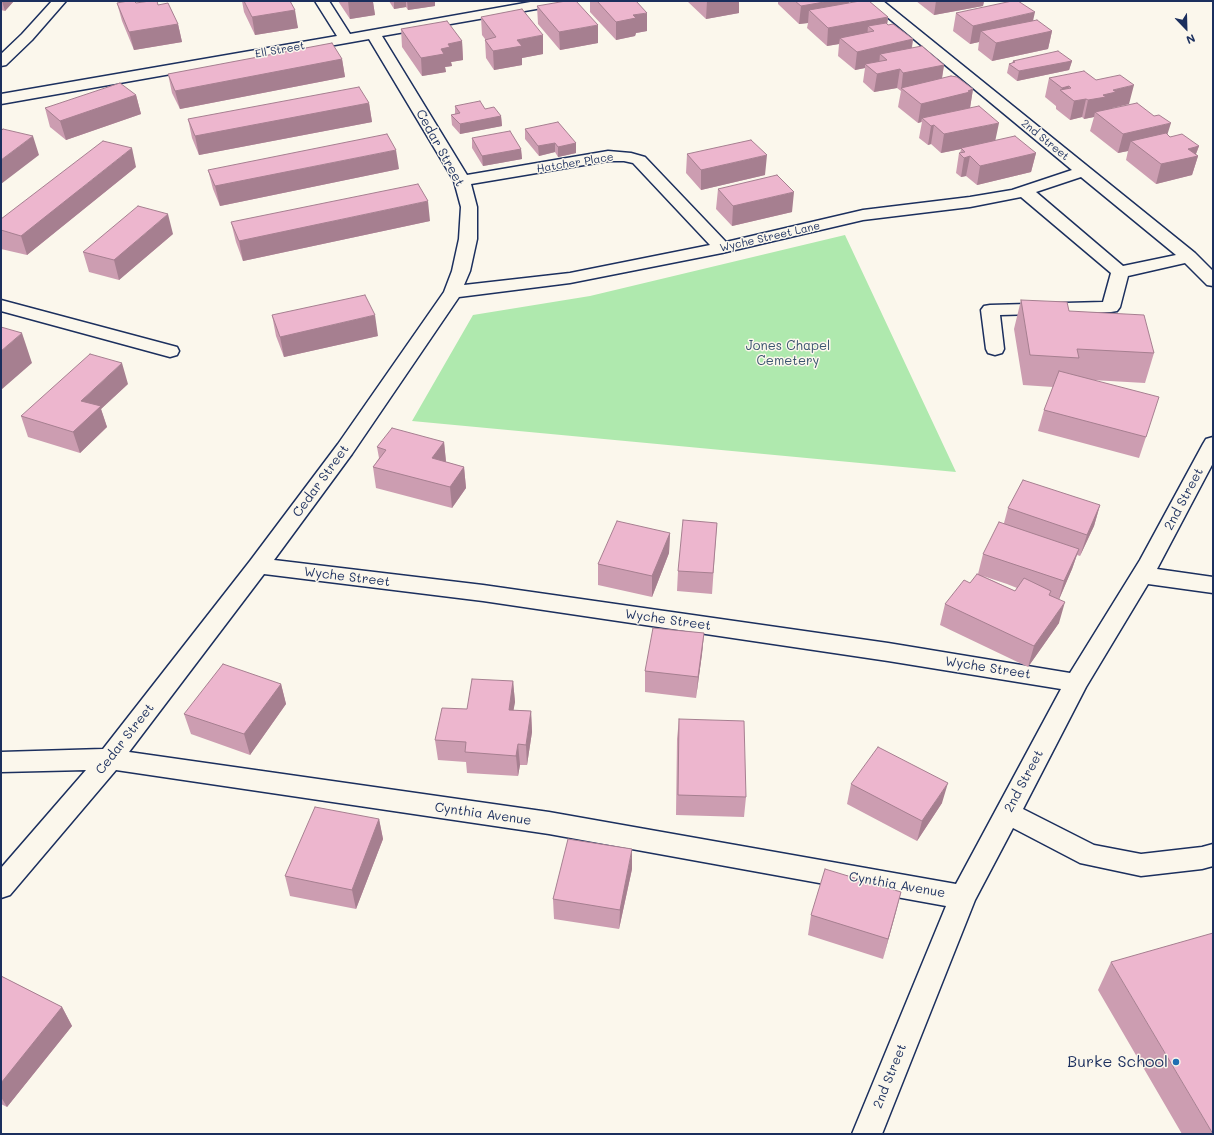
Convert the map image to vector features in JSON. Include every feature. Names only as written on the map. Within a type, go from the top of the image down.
[{"type":"street","points":[[1,62],[27,37],[59,1]]},
{"type":"street","points":[[322,1],[346,39]]},
{"type":"street","name":"Ell Street","points":[[1,99],[559,1]]},
{"type":"street","name":"2nd Street","points":[[875,1],[1084,170],[1189,257],[1213,281]]},
{"type":"street","name":"Cedar Street","points":[[1,887],[110,759],[258,566],[345,449],[452,292],[461,271],[468,239],[469,208],[462,181],[373,34]]},
{"type":"street","name":"Hatcher Place","points":[[462,181],[608,156],[625,156],[639,160],[722,248]]},
{"type":"street","name":"Wyche Street Lane","points":[[452,292],[570,278],[722,248],[862,215],[970,202],[1024,191],[1084,170]]},
{"type":"street","points":[[1024,191],[1120,272]]},
{"type":"street","points":[[1120,272],[1189,257]]},
{"type":"street","points":[[996,349],[990,310],[1111,307],[1120,272]]},
{"type":"street","points":[[1,305],[170,351]]},
{"type":"street","name":"2nd Street","points":[[867,1134],[963,897],[1076,683],[1142,575],[1213,444]]},
{"type":"street","name":"Wyche Street","points":[[258,566],[498,595],[888,652],[1076,683]]},
{"type":"street","points":[[1142,575],[1213,585]]},
{"type":"street","name":"Cynthia Avenue","points":[[1,762],[110,759],[549,823],[963,897]]},
{"type":"street","points":[[1007,813],[1089,855],[1141,865],[1202,858],[1213,855]]},
{"type":"green space","name":"Jones Chapel Cemetery","points":[[845,235],[956,472],[412,421],[473,315],[590,296]]},
{"type":"building","points":[[134,1],[136,3],[157,1],[158,5],[168,3],[178,24],[129,32],[117,3]]},
{"type":"building","points":[[244,1],[290,1],[295,10],[252,17]]},
{"type":"building","points":[[566,1],[576,1],[598,25],[559,32],[537,6]]},
{"type":"building","points":[[597,1],[636,1],[647,13],[633,15],[636,18],[616,22]]},
{"type":"building","points":[[795,1],[830,1],[801,6]]},
{"type":"building","points":[[860,1],[869,1],[888,17],[828,28],[809,10]]},
{"type":"building","points":[[1018,1],[1035,12],[973,26],[956,13]]},
{"type":"building","points":[[522,9],[543,35],[517,40],[522,46],[493,51],[485,40],[496,37],[481,17]]},
{"type":"building","points":[[1037,20],[1052,31],[996,43],[981,31]]},
{"type":"building","points":[[447,21],[462,41],[448,44],[450,47],[441,49],[444,54],[421,58],[401,29]]},
{"type":"building","points":[[886,23],[888,25],[893,24],[913,39],[857,52],[840,38],[874,31],[868,26]]},
{"type":"building","points":[[332,43],[342,59],[175,91],[168,74]]},
{"type":"building","points":[[922,46],[944,65],[903,73],[900,69],[877,74],[865,64],[887,60],[880,54]]},
{"type":"building","points":[[1058,51],[1072,61],[1019,71],[1009,64],[1015,62],[1013,61]]},
{"type":"building","points":[[1084,71],[1096,80],[1120,75],[1134,85],[1113,90],[1116,92],[1103,95],[1106,97],[1074,101],[1060,90],[1071,88],[1069,86],[1062,88],[1049,78]]},
{"type":"building","points":[[951,76],[957,77],[973,89],[968,91],[970,92],[921,104],[901,88]]},
{"type":"building","points":[[120,83],[136,95],[60,121],[45,108]]},
{"type":"building","points":[[359,87],[369,103],[195,136],[188,119]]},
{"type":"building","points":[[480,101],[485,109],[494,107],[501,116],[460,124],[451,115],[460,113],[455,106]]},
{"type":"building","points":[[1137,103],[1154,116],[1159,115],[1171,123],[1123,134],[1095,112]]},
{"type":"building","points":[[979,106],[999,123],[944,134],[934,125],[931,126],[922,118]]},
{"type":"building","points":[[558,122],[576,143],[558,147],[555,143],[538,146],[525,129]]},
{"type":"building","points":[[3,129],[33,136],[1,160],[1,131]]},
{"type":"building","points":[[510,131],[521,149],[482,156],[472,138]]},
{"type":"building","points":[[1166,133],[1170,137],[1182,134],[1199,146],[1188,149],[1198,156],[1161,164],[1131,141]]},
{"type":"building","points":[[387,134],[396,150],[215,186],[208,170]]},
{"type":"building","points":[[1015,136],[1036,153],[980,166],[970,156],[964,158],[959,153],[965,152],[961,148]]},
{"type":"building","points":[[751,140],[767,155],[701,170],[687,154]]},
{"type":"building","points":[[103,141],[132,148],[21,236],[1,230],[1,219]]},
{"type":"building","points":[[777,175],[794,192],[733,206],[718,189]]},
{"type":"building","points":[[418,184],[428,201],[239,241],[231,222]]},
{"type":"building","points":[[138,206],[168,214],[114,260],[83,252]]},
{"type":"building","points":[[365,295],[375,315],[280,337],[272,315]]},
{"type":"building","points":[[1021,300],[1067,302],[1069,311],[1144,315],[1154,353],[1077,349],[1079,358],[1030,355]]},
{"type":"building","points":[[1,327],[22,333],[1,351]]},
{"type":"building","points":[[90,354],[122,363],[81,401],[101,406],[73,432],[21,416]]},
{"type":"building","points":[[1059,371],[1159,397],[1146,437],[1044,410]]},
{"type":"building","points":[[392,428],[444,442],[432,458],[464,467],[450,487],[373,467],[386,450],[377,447]]},
{"type":"building","points":[[1023,480],[1100,505],[1087,535],[1008,508]]},
{"type":"building","points":[[683,520],[717,523],[713,573],[678,571]]},
{"type":"building","points":[[617,521],[670,533],[652,576],[598,564]]},
{"type":"building","points":[[999,522],[1079,549],[1064,581],[983,554]]},
{"type":"building","points":[[977,574],[1015,591],[1024,578],[1051,591],[1049,595],[1065,602],[1034,646],[945,604],[964,580],[970,583]]},
{"type":"building","points":[[653,628],[704,633],[698,677],[645,671]]},
{"type":"building","points":[[223,664],[281,684],[244,734],[184,714]]},
{"type":"building","points":[[472,679],[513,681],[509,710],[531,711],[526,745],[518,744],[516,756],[465,752],[466,742],[435,740],[442,708],[467,709]]},
{"type":"building","points":[[679,719],[744,721],[746,797],[678,795]]},
{"type":"building","points":[[878,747],[948,783],[922,821],[851,784]]},
{"type":"building","points":[[315,807],[379,819],[352,890],[285,876]]},
{"type":"building","points":[[568,839],[632,849],[620,910],[553,899]]},
{"type":"building","points":[[825,869],[901,892],[888,939],[811,915]]},
{"type":"building","name":"Burke School","points":[[1213,933],[1213,1134],[1111,962]]},
{"type":"building","points":[[1,976],[62,1007],[1,1083]]},
{"type":"place","name":"Burke School","points":[[1176,1062]]}]
